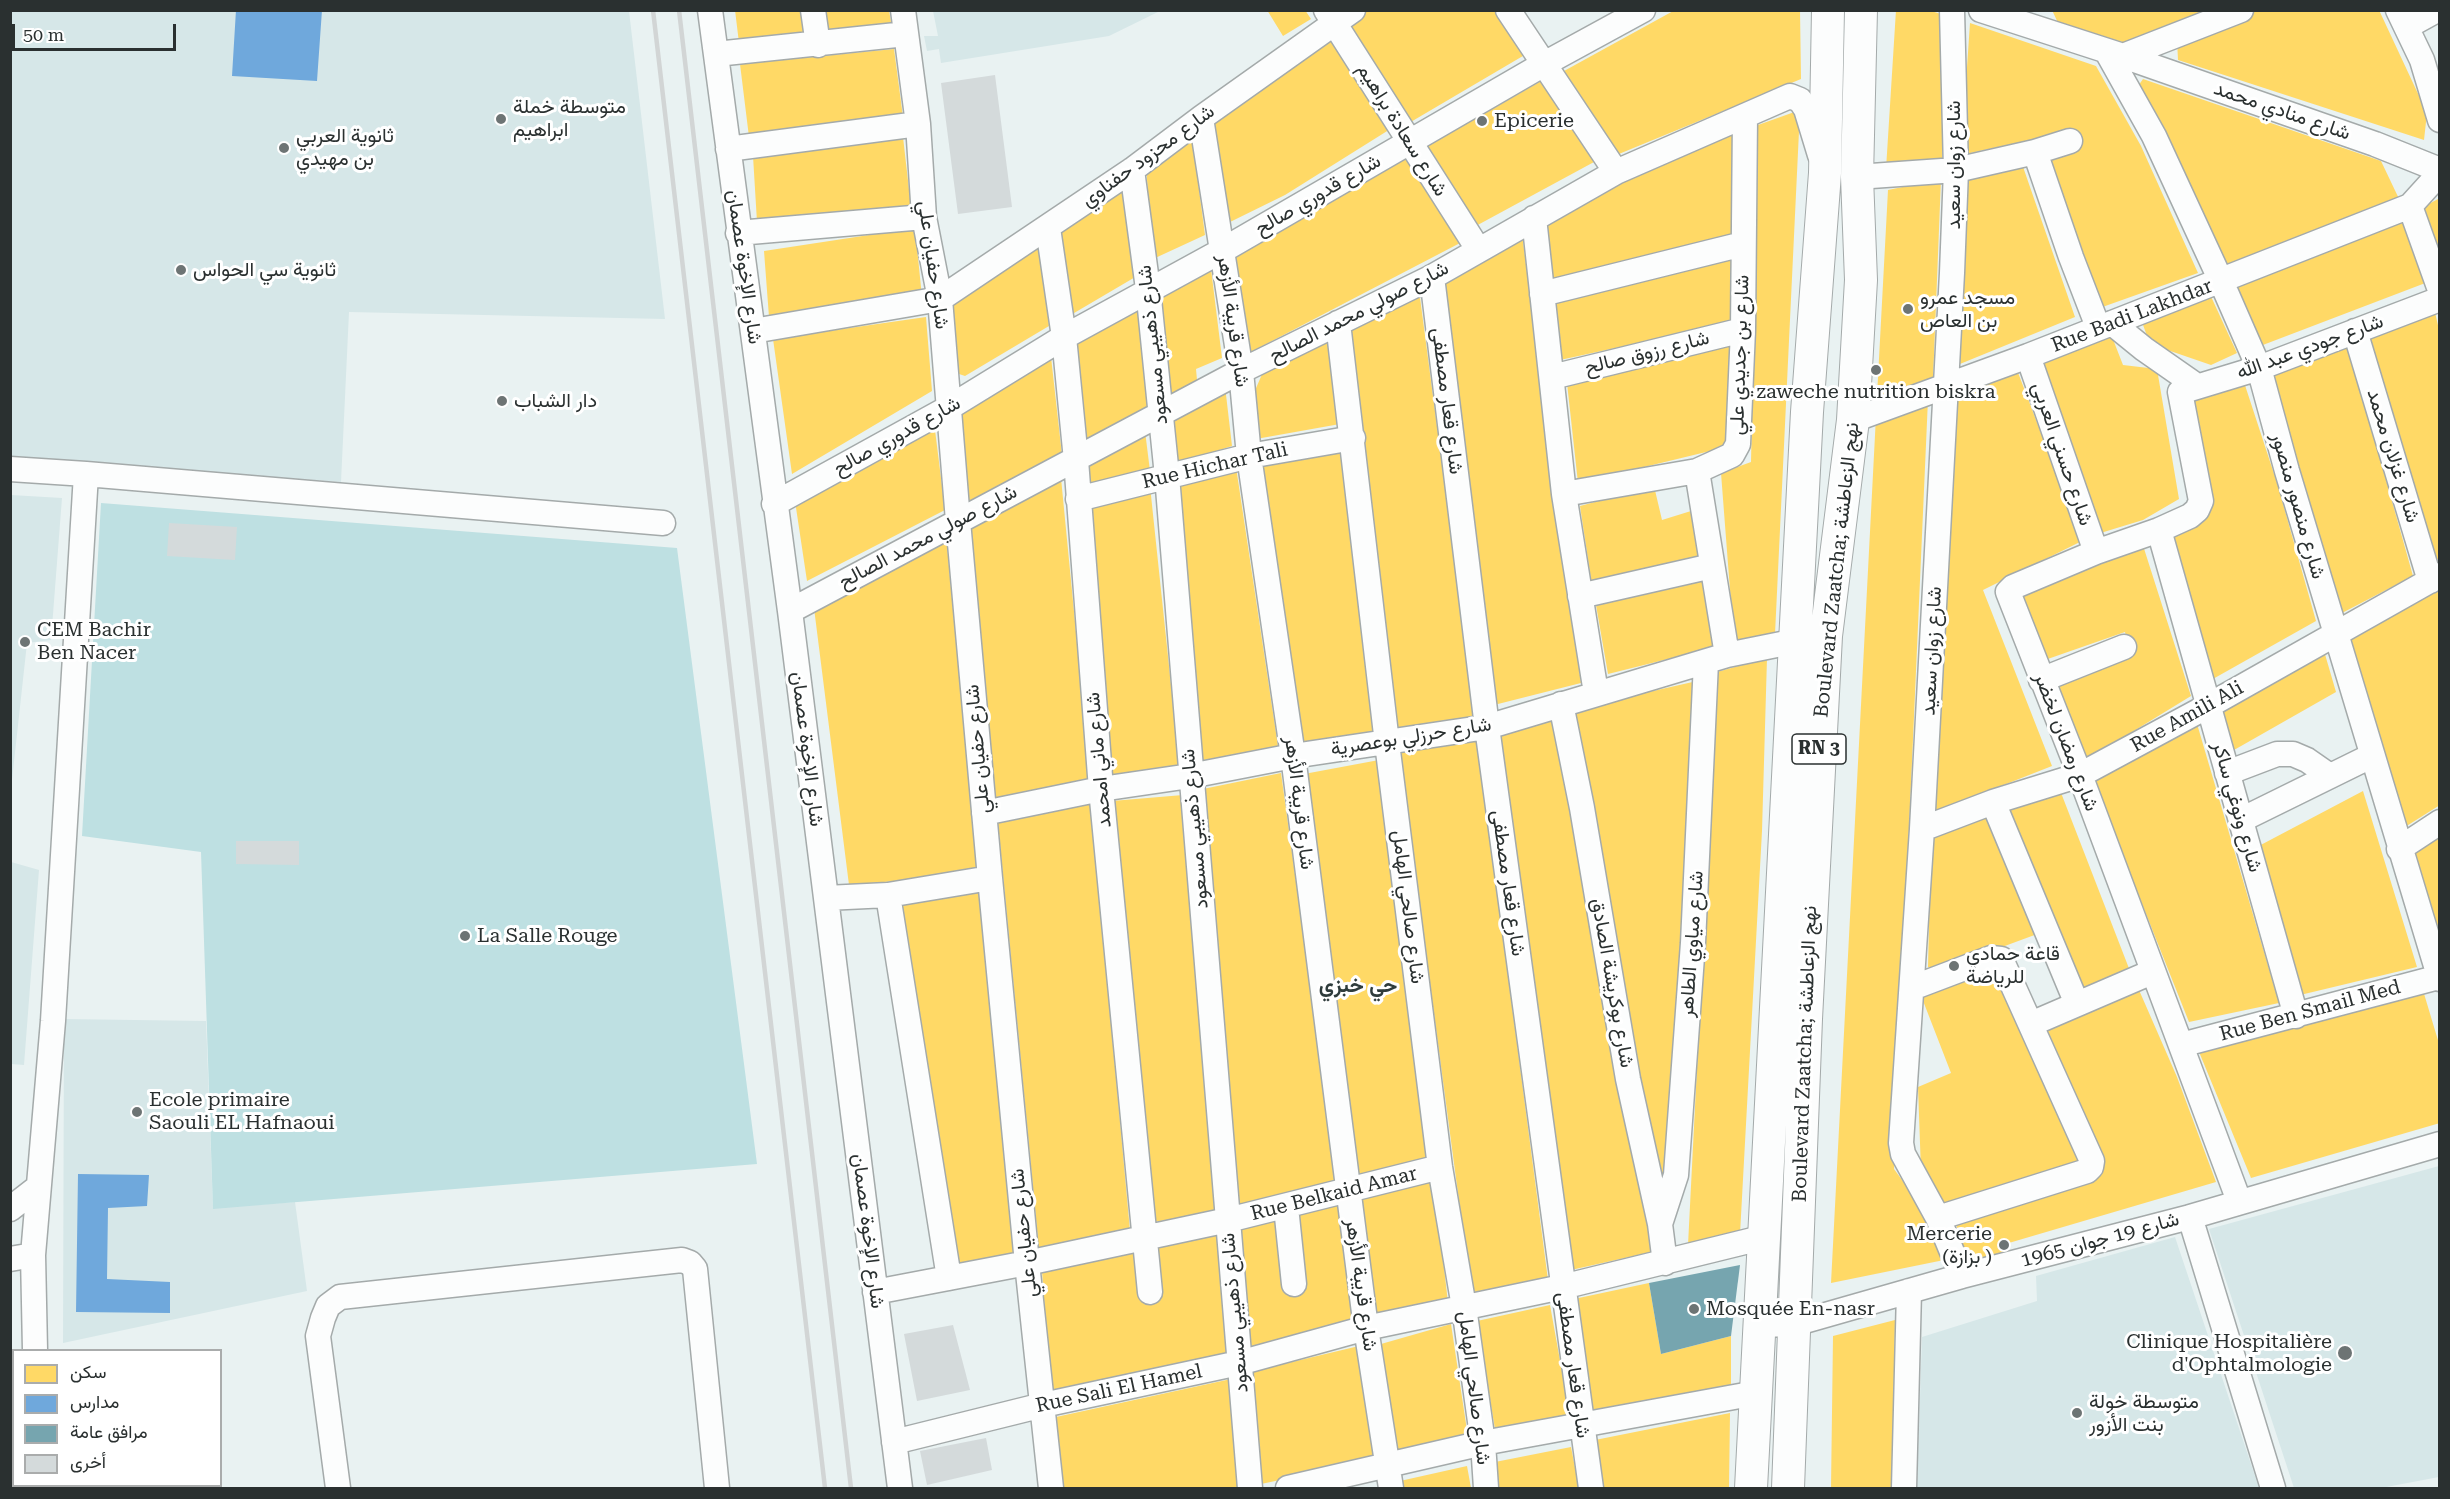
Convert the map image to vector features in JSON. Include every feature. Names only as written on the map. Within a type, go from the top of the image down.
[{"type":"main road","name":"Boulevard Zaatcha; نهج الزعاطشة","points":[[1788,1488],[1814,844],[1807,412],[1825,173],[1827,10]]},
{"type":"main road","name":"Boulevard Zaatcha; نهج الزعاطشة","points":[[1751,1488],[1758,1325],[1810,638],[1853,420],[1861,280],[1857,177],[1862,10]]},
{"type":"street","name":"شارع الإخوة عصمان","points":[[710,10],[790,611],[900,1488]]},
{"type":"street","points":[[813,10],[818,45]]},
{"type":"street","name":"شارع حفيان علي","points":[[903,10],[918,124],[924,217],[940,299],[990,878],[1051,1488]]},
{"type":"street","points":[[1508,10],[1616,172]]},
{"type":"street","name":"شارع قدوري صالح","points":[[774,504],[950,407],[1064,337],[1223,250],[1544,64],[1643,10]]},
{"type":"street","name":"شارع زوان سعيد","points":[[1952,10],[1956,170],[1947,386],[1922,829],[1901,1143],[1903,1154],[1938,1218],[1962,1276]]},
{"type":"street","name":"شارع منادي محمد","points":[[1981,10],[2375,144],[2439,172]]},
{"type":"street","points":[[2115,54],[2241,10]]},
{"type":"street","points":[[2437,10],[2403,18],[2422,60],[2439,120]]},
{"type":"street","name":"شارع محزود حفناوي","points":[[940,299],[1132,170],[1338,15]]},
{"type":"street","name":"شارع سعادة براهيم","points":[[1338,15],[1409,142],[1478,249]]},
{"type":"street","points":[[716,54],[906,34]]},
{"type":"street","name":"شارع منصور منصور","points":[[2115,54],[2222,281],[2259,368],[2371,756],[2439,978]]},
{"type":"street","name":"شارع صولي محمد الصالح","points":[[790,611],[1241,371],[1432,277],[1616,172],[1790,96],[1800,100],[1806,109],[1825,173]]},
{"type":"street","name":"شارع بن جديدي علي","points":[[1564,494],[1697,471],[1732,455],[1738,444],[1743,330],[1745,117]]},
{"type":"street","name":"شارع قريبة الأزهر","points":[[1201,118],[1241,371],[1249,456],[1293,756],[1366,1328],[1389,1477]]},
{"type":"street","points":[[728,149],[918,124]]},
{"type":"street","points":[[1857,177],[1956,170],[2035,152],[2070,141]]},
{"type":"street","points":[[2035,152],[2071,257],[2105,325],[2152,356],[2188,389]]},
{"type":"street","name":"شارع ذهيبي مسعود","points":[[1132,170],[1148,290],[1167,476],[1250,1488]]},
{"type":"street","points":[[2439,172],[2410,206],[2439,290]]},
{"type":"street","name":"Rue Badi Lakhdar","points":[[1853,420],[2028,357],[2410,206]]},
{"type":"street","points":[[738,233],[924,217]]},
{"type":"street","points":[[1534,218],[1564,494],[1596,693]]},
{"type":"street","name":"شارع ماني امحمد","points":[[1048,228],[1064,337],[1076,460],[1101,789],[1150,1292]]},
{"type":"street","points":[[1542,294],[1743,244]]},
{"type":"street","name":"شارع قعار مصطفى","points":[[1432,277],[1487,727],[1590,1488]]},
{"type":"street","points":[[753,331],[940,299]]},
{"type":"street","name":"شارع جودي عبد الله","points":[[2188,389],[2259,368],[2439,299]]},
{"type":"street","name":"شارع صالحي الهامل","points":[[1338,323],[1440,1167],[1464,1307],[1483,1443],[1486,1488]]},
{"type":"street","name":"شارع رزوق صالح","points":[[1552,377],[1743,330]]},
{"type":"street","name":"شارع غزلان محمد","points":[[2355,331],[2435,578]]},
{"type":"street","name":"شارع حسني العربي","points":[[2028,357],[2096,552]]},
{"type":"street","name":"شارع رمضان لخضر","points":[[2188,389],[2201,501],[2197,510],[2190,516],[2159,530],[2096,552],[2013,587],[2008,592],[2080,775],[2239,1201]]},
{"type":"street","name":"Rue Hichar Tali","points":[[1078,499],[1249,456],[1353,438]]},
{"type":"street","points":[[10,469],[663,523]]},
{"type":"street","name":"شارع مياوي الطاهر","points":[[1660,1224],[1676,1174],[1717,658],[1712,566],[1697,471]]},
{"type":"street","points":[[35,1349],[22,1257],[37,1188],[53,1021],[86,474]]},
{"type":"street","name":"شارع ونوغي ساكر","points":[[2159,530],[2296,1016]]},
{"type":"street","points":[[1580,596],[1712,566]]},
{"type":"street","name":"Rue Amili Ali","points":[[1922,829],[1993,802],[2080,775],[2435,578]]},
{"type":"street","name":"شارع حرزلي بوعصرية","points":[[984,813],[1101,789],[1190,776],[1293,756],[1487,727],[1717,658],[1810,638]]},
{"type":"street","points":[[2041,680],[2124,647]]},
{"type":"street","name":"شارع بوكريشة الصادق","points":[[1561,704],[1582,808],[1628,1079],[1660,1224],[1665,1263]]},
{"type":"street","points":[[2227,773],[2277,754],[2293,754],[2307,760],[2330,776]]},
{"type":"street","points":[[2241,820],[2371,756]]},
{"type":"street","points":[[1993,802],[2077,1004]]},
{"type":"street","points":[[2399,849],[2439,822]]},
{"type":"street","points":[[826,898],[888,895],[990,878]]},
{"type":"street","points":[[888,895],[949,1278]]},
{"type":"street","points":[[1912,988],[1996,958],[2001,959],[2091,1161],[2091,1167],[2087,1171],[1938,1218]]},
{"type":"street","points":[[2031,1024],[2152,972]]},
{"type":"street","name":"Rue Ben Smail Med","points":[[2181,1045],[2439,978]]},
{"type":"street","name":"شارع 19 جوان 1965","points":[[1758,1325],[1794,1324],[1962,1276],[2190,1217],[2439,1144]]},
{"type":"street","name":"Rue Belkaid Amar","points":[[875,1292],[1027,1263],[1228,1220],[1440,1167]]},
{"type":"street","points":[[10,1209],[37,1188]]},
{"type":"street","points":[[1286,1207],[1294,1284]]},
{"type":"street","points":[[2190,1217],[2273,1488]]},
{"type":"street","name":"Rue Sali El Hamel","points":[[894,1442],[1043,1405],[1239,1363],[1366,1328],[1562,1287],[1765,1237]]},
{"type":"street","points":[[338,1488],[318,1336],[322,1318],[328,1306],[340,1297],[682,1260],[690,1263],[695,1269],[717,1488]]},
{"type":"street","points":[[1904,1488],[1909,1291]]},
{"type":"street","points":[[1288,1488],[1389,1477],[1483,1443],[1756,1393]]},
{"type":"shaded area","points":[[933,10],[1160,11],[1109,36],[941,63],[939,49],[927,51],[924,36],[938,36]]},
{"type":"shaded area","points":[[10,11],[629,11],[665,319],[349,312],[341,482],[11,458]]},
{"type":"shaded area","name":"CEM Bachir Ben Nacer","points":[[11,495],[62,498],[51,640],[27,643],[11,789]]},
{"type":"shaded area","name":"La Salle Rouge","points":[[101,503],[677,548],[757,1164],[213,1209],[201,852],[82,836]]},
{"type":"shaded area","points":[[11,862],[39,870],[24,1065],[11,1064]]},
{"type":"shaded area","name":"Ecole primaire Saouli EL Hafnaoui","points":[[64,1019],[206,1021],[213,1208],[295,1202],[307,1291],[63,1343]]},
{"type":"shaded area","name":"Clinique Hospitalière d'Ophtalmologie","points":[[2439,1166],[2439,1477],[2381,1488],[2294,1488],[2209,1229]]},
{"type":"shaded area","name":"متوسطة خولة بنت الأزور","points":[[2175,1237],[2259,1488],[1917,1488],[1922,1337],[2037,1301],[2036,1276]]},
{"type":"building: سكن","points":[[735,10],[805,10],[808,36],[739,43]]},
{"type":"building: سكن","points":[[822,10],[889,10],[892,28],[825,37]]},
{"type":"building: سكن","points":[[1267,10],[1305,10],[1311,19],[1283,36]]},
{"type":"building: سكن","points":[[1365,10],[1499,10],[1528,53],[1409,123],[1348,22]]},
{"type":"building: سكن","points":[[1675,10],[1800,10],[1801,79],[1614,156],[1564,71]]},
{"type":"building: سكن","points":[[1896,10],[1928,10],[1944,15],[1942,158],[1886,169]]},
{"type":"building: سكن","points":[[2052,10],[2214,11],[2129,44],[2058,23]]},
{"type":"building: سكن","points":[[2251,10],[2379,10],[2427,113],[2424,140],[2178,60],[2177,40]]},
{"type":"building: سكن","points":[[1970,23],[2096,66],[2141,146],[2198,273],[2094,310],[2042,154],[2068,132],[1961,155]]},
{"type":"building: سكن","points":[[1328,35],[1392,128],[1285,195],[1228,223],[1211,116]]},
{"type":"building: سكن","points":[[894,49],[903,117],[749,137],[740,64]]},
{"type":"building: سكن","points":[[2143,79],[2381,161],[2401,203],[2220,267],[2136,89]]},
{"type":"building: سكن","points":[[1543,80],[1594,162],[1474,227],[1426,147]]},
{"type":"building: سكن","points":[[1800,110],[1775,634],[1734,642],[1721,473],[1751,462],[1758,125]]},
{"type":"building: سكن","points":[[1738,133],[1736,236],[1552,287],[1544,220],[1633,169]]},
{"type":"building: سكن","points":[[1192,136],[1205,235],[1153,259],[1146,166]]},
{"type":"building: سكن","points":[[903,137],[911,207],[757,222],[753,156]]},
{"type":"building: سكن","points":[[1406,157],[1462,242],[1247,354],[1232,257]]},
{"type":"building: سكن","points":[[2021,161],[2075,317],[1955,366],[1962,173]]},
{"type":"building: سكن","points":[[1941,179],[1933,380],[1877,396],[1888,190]]},
{"type":"building: سكن","points":[[1123,182],[1137,276],[1069,316],[1058,227]]},
{"type":"building: سكن","points":[[2440,198],[2440,256],[2423,207]]},
{"type":"building: سكن","points":[[2402,215],[2428,282],[2255,348],[2228,280]]},
{"type":"building: سكن","points":[[915,228],[922,297],[769,317],[764,251]]},
{"type":"building: سكن","points":[[1522,234],[1581,683],[1494,705],[1442,275]]},
{"type":"building: سكن","points":[[1040,242],[1049,326],[965,376],[953,372],[947,301]]},
{"type":"building: سكن","points":[[1736,253],[1735,322],[1560,360],[1556,299]]},
{"type":"building: سكن","points":[[1211,269],[1222,358],[1196,369],[1197,380],[1165,397],[1153,299]]},
{"type":"building: سكن","points":[[1419,290],[1476,722],[1397,734],[1344,327]]},
{"type":"building: سكن","points":[[2208,290],[2237,353],[2211,365],[2150,344],[2139,314]]},
{"type":"building: سكن","points":[[1138,307],[1148,408],[1081,448],[1070,343]]},
{"type":"building: سكن","points":[[2434,308],[2440,334],[2440,558],[2429,564],[2367,333]]},
{"type":"building: سكن","points":[[926,317],[932,391],[792,474],[773,339]]},
{"type":"building: سكن","points":[[2109,329],[2123,365],[2157,369],[2179,499],[2143,520],[2094,535],[2032,357]]},
{"type":"building: سكن","points":[[1328,338],[1340,424],[1256,439],[1250,402],[1263,372]]},
{"type":"building: سكن","points":[[2347,341],[2413,576],[2342,613],[2270,366]]},
{"type":"building: سكن","points":[[1731,344],[1731,446],[1578,483],[1567,383]]},
{"type":"building: سكن","points":[[1051,357],[1062,455],[968,503],[958,411]]},
{"type":"building: سكن","points":[[2014,362],[2082,541],[1983,590],[2052,766],[1930,814],[1954,388]]},
{"type":"building: سكن","points":[[2241,373],[2278,486],[2316,621],[2204,684],[2163,529],[2207,512],[2181,394]]},
{"type":"building: سكن","points":[[1225,386],[1232,446],[1176,464],[1171,423]]},
{"type":"building: سكن","points":[[1928,399],[1894,1169],[1930,1218],[1949,1259],[1831,1283],[1876,416]]},
{"type":"building: سكن","points":[[935,430],[945,510],[807,581],[795,501]]},
{"type":"building: سكن","points":[[1145,431],[1150,471],[1086,491],[1083,468]]},
{"type":"building: سكن","points":[[1341,448],[1379,734],[1301,745],[1257,461]]},
{"type":"building: سكن","points":[[1236,467],[1278,746],[1199,761],[1173,479]]},
{"type":"building: سكن","points":[[1061,478],[1091,786],[994,801],[971,525]]},
{"type":"building: سكن","points":[[1150,486],[1180,770],[1111,780],[1089,502]]},
{"type":"building: سكن","points":[[1654,486],[1662,520],[1691,511],[1700,559],[1592,586],[1580,506]]},
{"type":"building: سكن","points":[[946,535],[978,874],[899,887],[896,881],[849,885],[814,608]]},
{"type":"building: سكن","points":[[2140,536],[2191,696],[2083,762],[2052,677],[2128,647],[2125,632],[2042,661],[2019,588]]},
{"type":"building: سكن","points":[[1708,574],[1716,647],[1608,674],[1596,605]]},
{"type":"building: سكن","points":[[2440,581],[2440,805],[2405,827],[2346,630]]},
{"type":"building: سكن","points":[[2322,644],[2336,692],[2227,754],[2214,704]]},
{"type":"building: سكن","points":[[1767,658],[1762,831],[1740,1234],[1688,1245],[1717,672]]},
{"type":"building: سكن","points":[[1697,681],[1686,898],[1665,1178],[1653,1179],[1574,709]]},
{"type":"building: سكن","points":[[2195,717],[2279,1003],[2189,1022],[2090,773]]},
{"type":"building: سكن","points":[[1554,720],[1613,1066],[1656,1251],[1571,1270],[1497,733]]},
{"type":"building: سكن","points":[[1477,739],[1548,1280],[1472,1298],[1399,752]]},
{"type":"building: سكن","points":[[1379,760],[1429,1162],[1356,1174],[1304,774]]},
{"type":"building: سكن","points":[[1281,773],[1338,1186],[1233,1205],[1203,789]]},
{"type":"building: سكن","points":[[2058,785],[2130,971],[2079,989],[2002,806]]},
{"type":"building: سكن","points":[[2363,791],[2417,967],[2296,996],[2255,848]]},
{"type":"building: سكن","points":[[1183,795],[1221,1215],[1150,1222],[1112,801]]},
{"type":"building: سكن","points":[[1091,803],[1130,1231],[1039,1250],[998,823]]},
{"type":"building: سكن","points":[[1988,812],[2040,933],[1937,971],[1928,967],[1931,835]]},
{"type":"building: سكن","points":[[2440,828],[2440,946],[2410,846]]},
{"type":"building: سكن","points":[[981,883],[1017,1256],[959,1268],[897,897]]},
{"type":"building: سكن","points":[[1997,965],[2083,1162],[1942,1207],[1921,1171],[1918,1087],[1951,1073],[1920,993]]},
{"type":"building: سكن","points":[[2422,987],[2440,1047],[2440,1123],[2251,1178],[2197,1047]]},
{"type":"building: سكن","points":[[2139,990],[2177,1077],[2216,1182],[2002,1245],[2006,1254],[1968,1262],[1955,1221],[2099,1173],[2040,1028]]},
{"type":"building: سكن","points":[[1434,1178],[1448,1303],[1375,1316],[1358,1198]]},
{"type":"building: سكن","points":[[1338,1202],[1354,1324],[1250,1347],[1240,1230],[1281,1220],[1290,1296],[1303,1293],[1293,1212]]},
{"type":"building: سكن","points":[[1219,1231],[1230,1353],[1051,1392],[1042,1271],[1138,1247],[1144,1302],[1156,1300],[1154,1246]]},
{"type":"building: سكن","points":[[1649,1283],[1661,1354],[1731,1336],[1731,1391],[1593,1415],[1574,1299]]},
{"type":"building: سكن","points":[[1550,1305],[1570,1416],[1495,1429],[1477,1321]]},
{"type":"building: سكن","points":[[1895,1320],[1893,1488],[1831,1488],[1833,1336]]},
{"type":"building: سكن","points":[[1451,1324],[1468,1437],[1393,1454],[1381,1344]]},
{"type":"building: سكن","points":[[1359,1346],[1380,1459],[1261,1484],[1250,1372]]},
{"type":"building: سكن","points":[[1231,1379],[1241,1488],[1061,1488],[1056,1417]]},
{"type":"building: سكن","points":[[1730,1413],[1729,1488],[1601,1488],[1595,1440]]},
{"type":"building: سكن","points":[[1571,1447],[1579,1488],[1496,1488],[1495,1462]]},
{"type":"building: سكن","points":[[1467,1466],[1471,1488],[1401,1488],[1400,1481]]},
{"type":"building: مدارس","points":[[236,10],[322,10],[317,81],[232,76]]},
{"type":"building: مدارس","points":[[78,1174],[149,1175],[147,1206],[108,1208],[107,1279],[170,1282],[170,1313],[76,1312]]},
{"type":"building: مرافق عامة","name":"Mosquée En-nasr","points":[[1740,1265],[1731,1336],[1661,1354],[1649,1283]]},
{"type":"building: أخرى","points":[[995,75],[1012,207],[958,214],[941,83]]},
{"type":"building: أخرى","points":[[169,523],[237,527],[235,560],[167,556]]},
{"type":"building: أخرى","points":[[236,841],[299,841],[299,865],[236,864]]},
{"type":"building: أخرى","points":[[953,1325],[970,1390],[917,1401],[904,1334]]},
{"type":"building: أخرى","points":[[986,1438],[992,1470],[927,1485],[920,1451]]},
{"type":"railway","points":[[653,10],[825,1488]]},
{"type":"railway","points":[[679,10],[851,1488]]},
{"type":"place","name":"متوسطة خملة ابراهيم","points":[[501,119]]},
{"type":"place","name":"Epicerie","points":[[1482,121]]},
{"type":"place","name":"ثانوية العربي بن مهيدي","points":[[284,148]]},
{"type":"place","name":"ثانوية سي الحواس","points":[[181,270]]},
{"type":"place","name":"مسجد عمرو بن العاص","points":[[1908,309]]},
{"type":"place","name":"zaweche nutrition biskra","points":[[1876,370]]},
{"type":"place","name":"دار الشباب","points":[[502,401]]},
{"type":"place","name":"CEM Bachir Ben Nacer","points":[[25,642]]},
{"type":"place","name":"La Salle Rouge","points":[[465,936]]},
{"type":"place","name":"قاعة حمادي للرياضة","points":[[1954,966]]},
{"type":"place","name":"Ecole primaire Saouli EL Hafnaoui","points":[[137,1112]]},
{"type":"place","name":"Mercerie (بزازة )","points":[[2004,1245]]},
{"type":"place","name":"Mosquée En-nasr","points":[[1694,1309]]},
{"type":"place","name":"Clinique Hospitalière d'Ophtalmologie","points":[[2345,1353]]},
{"type":"place","name":"متوسطة خولة بنت الأزور","points":[[2077,1413]]},
{"type":"district","name":"حي خبزي","points":[[1358,986]]}]
